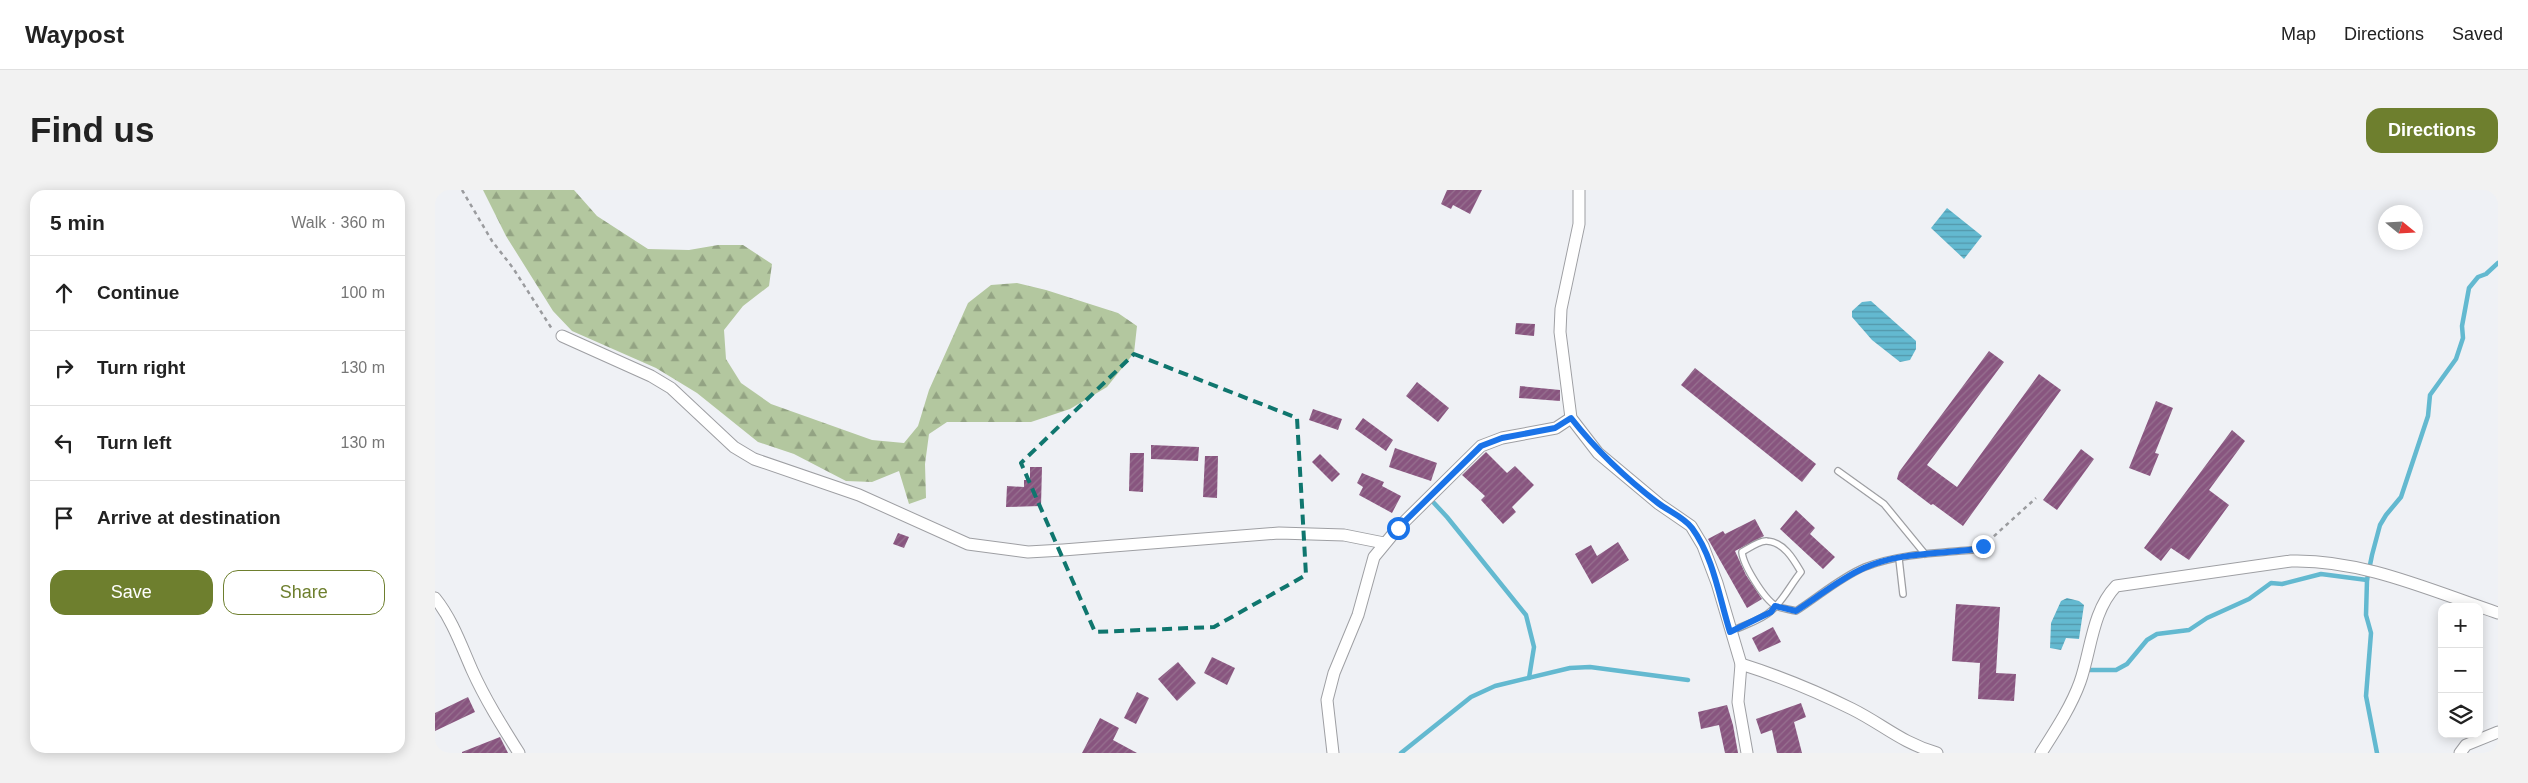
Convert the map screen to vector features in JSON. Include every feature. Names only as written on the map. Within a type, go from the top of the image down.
[{"type":"street","points":[[1579,190],[1579,224],[1561,309],[1560,332],[1571,418],[1598,453],[1659,504],[1691,526],[1703,546],[1717,583],[1741,664],[1738,702],[1747,753]]},
{"type":"street","points":[[562,336],[651,376],[671,388],[734,447],[754,459],[859,495],[968,544],[1028,552],[1279,533],[1344,535],[1384,543]]},
{"type":"street","points":[[1333,753],[1327,700],[1334,673],[1358,615],[1374,557],[1384,543],[1481,446],[1502,438],[1555,428],[1571,418]]},
{"type":"street","points":[[2041,753],[2059,724],[2079,684],[2100,611],[2107,596],[2116,586],[2291,561],[2319,560],[2378,574],[2498,613]]},
{"type":"street","points":[[435,598],[458,636],[472,671],[496,718],[519,753]]},
{"type":"street","points":[[1741,664],[1801,685],[1853,710],[1895,737],[1937,753]]},
{"type":"street","points":[[2460,753],[2466,745],[2498,732]]},
{"type":"lane","points":[[1838,472],[1884,504],[1925,554]]},
{"type":"lane","points":[[1730,632],[1771,612],[1775,606],[1801,572],[1791,554],[1776,544],[1768,541],[1762,542],[1742,552],[1743,559],[1759,588],[1775,606],[1796,611],[1863,568],[1925,554],[1972,550]]},
{"type":"lane","points":[[1899,559],[1903,594]]},
{"type":"path","points":[[462,190],[491,242],[513,268],[553,330],[562,336]]},
{"type":"path","points":[[1972,550],[1983,546],[2036,498]]},
{"type":"highlighted area","points":[[1134,354],[1297,418],[1306,575],[1214,627],[1095,632],[1021,463]]},
{"type":"green space","points":[[483,190],[574,190],[597,216],[648,249],[689,250],[718,245],[743,245],[772,264],[769,286],[743,306],[724,330],[726,359],[741,383],[771,404],[872,440],[904,443],[918,426],[929,390],[968,303],[991,285],[1017,283],[1046,290],[1118,313],[1137,326],[1134,353],[1107,387],[1070,409],[1031,422],[947,422],[929,434],[925,464],[926,498],[909,504],[899,471],[872,482],[846,481],[794,454],[758,442],[697,393],[656,368],[572,331],[553,311],[506,236]]},
{"type":"water","points":[[1947,208],[1982,236],[1964,259],[1931,228]]},
{"type":"water","points":[[1871,301],[1916,341],[1916,349],[1910,360],[1900,362],[1872,340],[1852,317],[1852,311],[1862,302]]},
{"type":"water","points":[[2067,598],[2079,601],[2084,605],[2079,639],[2066,638],[2061,650],[2050,648],[2051,623],[2061,601]]},
{"type":"building","points":[[1447,190],[1482,190],[1470,214],[1453,205],[1451,209],[1441,204]]},
{"type":"building","points":[[1516,323],[1535,324],[1534,336],[1515,334]]},
{"type":"building","points":[[1989,351],[2004,362],[1927,465],[1957,487],[2039,374],[2061,390],[1963,526],[1897,479],[1899,472]]},
{"type":"building","points":[[1695,368],[1816,464],[1802,482],[1681,385]]},
{"type":"building","points":[[1417,382],[1449,408],[1438,422],[1406,396]]},
{"type":"building","points":[[1520,386],[1560,390],[1560,401],[1519,398]]},
{"type":"building","points":[[2156,401],[2173,408],[2155,453],[2159,454],[2150,476],[2129,468]]},
{"type":"building","points":[[1313,409],[1342,419],[1338,430],[1309,420]]},
{"type":"building","points":[[1363,418],[1393,440],[1386,451],[1355,429]]},
{"type":"building","points":[[2232,430],[2245,441],[2209,490],[2229,505],[2189,560],[2171,548],[2161,561],[2144,548]]},
{"type":"building","points":[[1151,445],[1199,447],[1198,461],[1151,459]]},
{"type":"building","points":[[1395,448],[1437,463],[1431,481],[1389,467]]},
{"type":"building","points":[[2081,449],[2094,459],[2057,510],[2043,500]]},
{"type":"building","points":[[1486,452],[1507,473],[1515,466],[1534,485],[1512,507],[1516,512],[1503,524],[1481,500],[1485,496],[1462,475]]},
{"type":"building","points":[[1130,453],[1144,453],[1143,492],[1129,491]]},
{"type":"building","points":[[1320,454],[1340,474],[1332,482],[1312,462]]},
{"type":"building","points":[[1205,456],[1218,456],[1217,498],[1203,497]]},
{"type":"building","points":[[1030,467],[1042,467],[1041,506],[1006,507],[1007,486],[1024,487],[1024,480],[1030,480]]},
{"type":"building","points":[[1362,473],[1384,482],[1382,486],[1401,496],[1392,513],[1359,495],[1363,487],[1357,483]]},
{"type":"building","points":[[1796,510],[1815,528],[1810,534],[1835,557],[1823,569],[1780,529]]},
{"type":"building","points":[[1755,519],[1764,536],[1735,551],[1746,575],[1762,599],[1747,608],[1708,539],[1723,531],[1725,534]]},
{"type":"building","points":[[898,533],[909,537],[904,548],[893,544]]},
{"type":"building","points":[[1618,542],[1629,560],[1592,584],[1575,554],[1591,545],[1597,556]]},
{"type":"building","points":[[1956,604],[2000,607],[1996,673],[2016,674],[2014,701],[1978,699],[1980,663],[1952,661]]},
{"type":"building","points":[[1773,627],[1781,642],[1759,652],[1752,638]]},
{"type":"building","points":[[1212,657],[1235,668],[1227,685],[1204,673]]},
{"type":"building","points":[[1178,662],[1196,683],[1177,701],[1158,679]]},
{"type":"building","points":[[1137,692],[1149,698],[1136,724],[1124,718]]},
{"type":"building","points":[[468,697],[475,712],[435,731],[435,713]]},
{"type":"building","points":[[1801,703],[1806,717],[1794,722],[1802,753],[1777,753],[1772,730],[1761,734],[1756,719]]},
{"type":"building","points":[[1727,705],[1738,753],[1725,753],[1719,725],[1701,729],[1698,712]]},
{"type":"building","points":[[1100,718],[1119,728],[1113,740],[1137,753],[1082,753]]},
{"type":"building","points":[[500,737],[508,753],[462,753],[462,752]]},
{"type":"waterway","points":[[2377,753],[2366,696],[2371,633],[2366,615],[2367,580],[2372,555],[2380,525],[2401,497],[2428,416],[2430,395],[2456,359],[2463,338],[2462,326],[2469,288],[2478,277],[2486,274],[2498,263]]},
{"type":"waterway","points":[[1434,503],[1526,615],[1534,647],[1529,678]]},
{"type":"waterway","points":[[2090,670],[2116,670],[2127,664],[2147,640],[2157,634],[2189,630],[2207,618],[2249,599],[2271,583],[2282,584],[2321,574],[2367,580]]},
{"type":"waterway","points":[[1401,753],[1471,697],[1495,686],[1570,668],[1590,667],[1688,680]]},
{"type":"route","points":[[1398,528],[1481,446],[1502,438],[1555,428],[1571,418],[1598,453],[1659,504],[1691,526],[1703,546],[1717,583],[1730,632],[1771,612],[1775,606],[1796,611],[1863,568],[1886,560],[1977,549],[1983,546]]}]
